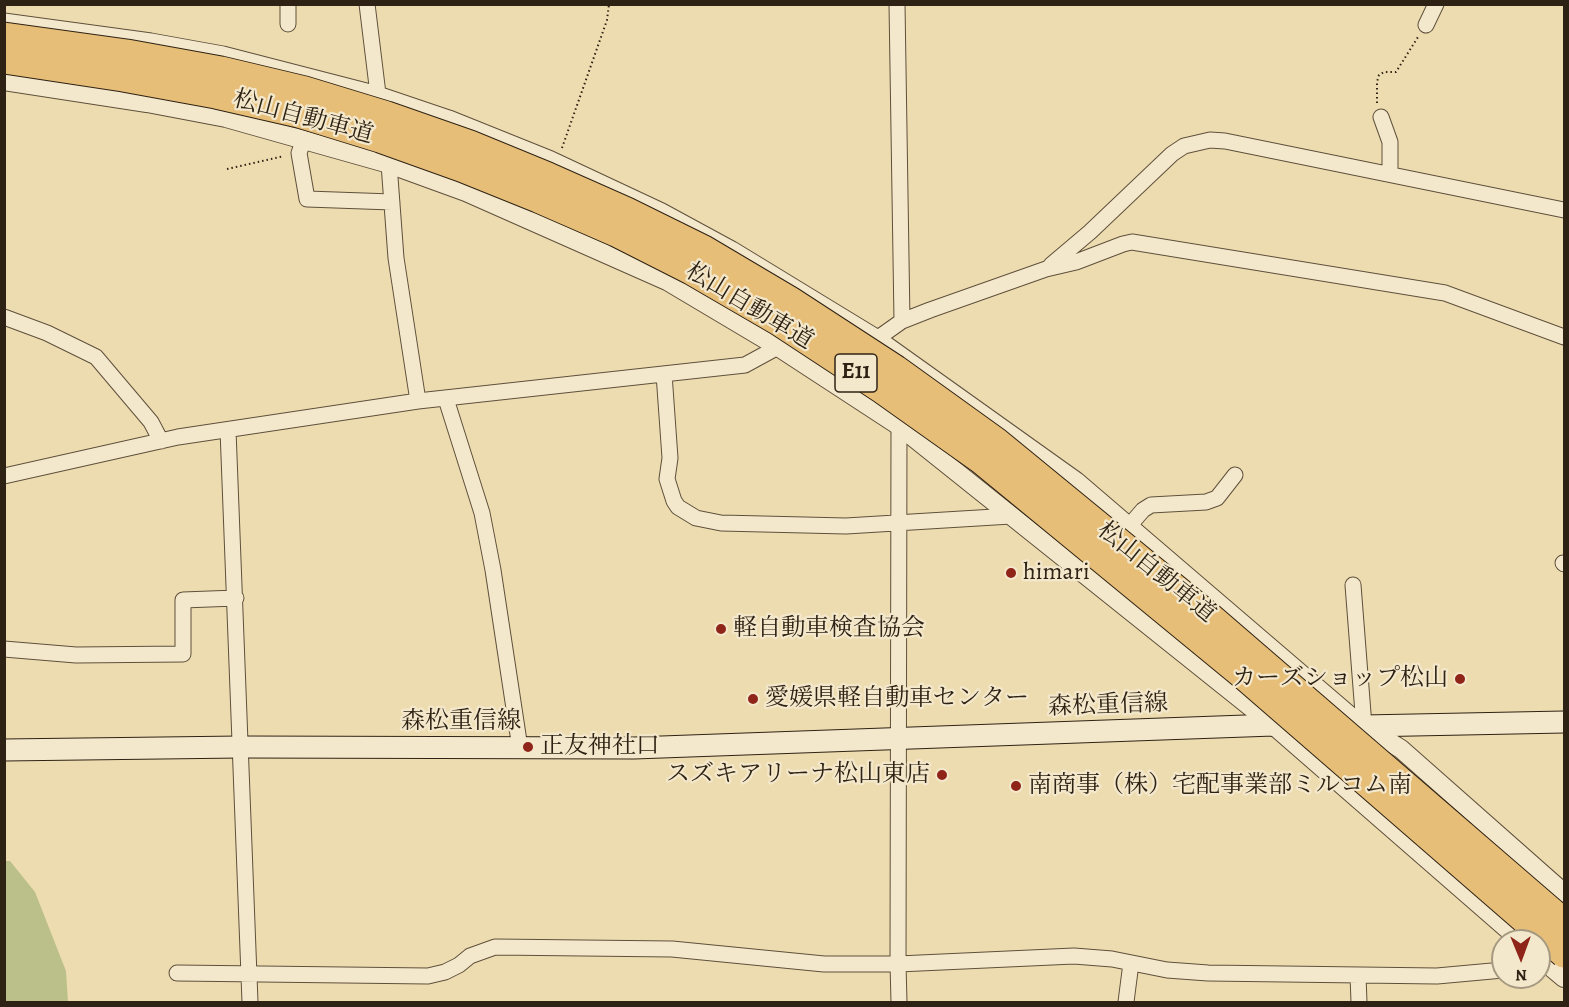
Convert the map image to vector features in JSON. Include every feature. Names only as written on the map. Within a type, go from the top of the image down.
[{"type":"highway","name":"松山自動車道","points":[[4,36],[139,55],[221,70],[315,93],[387,115],[499,156],[627,211],[704,249],[790,300],[896,369],[996,441],[1207,614],[1564,922]]},
{"type":"highway","name":"松山自動車道","points":[[4,60],[216,95],[299,114],[370,135],[538,199],[616,233],[691,271],[777,321],[882,390],[982,461],[1246,678],[1564,954]]},
{"type":"main road","name":"森松重信線","points":[[4,750],[240,747],[634,748],[1272,726],[1564,722]]},
{"type":"street","points":[[288,4],[288,24]]},
{"type":"street","points":[[368,4],[378,94]]},
{"type":"street","points":[[897,4],[902,321]]},
{"type":"street","points":[[1426,25],[1436,4]]},
{"type":"street","points":[[4,21],[151,41],[223,54],[378,94],[449,118],[558,162],[662,211],[732,249],[878,338],[1077,480],[1364,726],[1401,749],[1564,893]]},
{"type":"street","points":[[4,81],[159,105],[226,118],[302,146],[389,164],[466,192],[667,281],[778,347],[899,426],[1272,726],[1507,929]]},
{"type":"street","points":[[1380,117],[1390,142],[1390,173]]},
{"type":"street","points":[[1047,269],[1090,232],[1157,166],[1184,146],[1197,142],[1225,141],[1564,210]]},
{"type":"street","points":[[302,146],[307,199],[392,202]]},
{"type":"street","points":[[389,164],[396,258],[418,401]]},
{"type":"street","points":[[4,476],[161,441],[228,430],[418,401],[745,365],[778,347],[878,338],[902,321],[1047,269],[1076,262],[1132,242],[1445,293],[1564,337]]},
{"type":"street","points":[[4,317],[47,333],[96,357],[151,422],[161,441]]},
{"type":"street","points":[[664,374],[670,458],[667,479],[678,507],[696,518],[721,523],[846,526],[1011,516]]},
{"type":"street","points":[[446,399],[482,513],[520,748]]},
{"type":"street","points":[[899,426],[897,739],[899,1002]]},
{"type":"street","points":[[228,430],[250,1002]]},
{"type":"street","points":[[1130,525],[1143,510],[1151,505],[1206,502],[1217,498],[1235,475]]},
{"type":"street","points":[[1353,585],[1364,726]]},
{"type":"street","points":[[4,649],[76,655],[183,654],[183,600],[236,598]]},
{"type":"street","points":[[177,973],[428,975],[445,972],[470,956],[495,947],[672,949],[824,964],[898,964],[1074,956],[1167,970],[1208,973],[1437,976],[1491,971]]},
{"type":"street","points":[[1126,1002],[1131,963]]},
{"type":"street","points":[[1551,967],[1564,978]]},
{"type":"street","points":[[1358,976],[1359,1002]]},
{"type":"path","points":[[558,162],[604,28],[609,4]]},
{"type":"path","points":[[1380,117],[1376,96],[1379,75],[1384,72],[1395,72],[1426,25]]},
{"type":"path","points":[[227,169],[302,146]]},
{"type":"green space","points":[[5,861],[10,861],[35,892],[66,971],[68,1002],[5,1002]]},
{"type":"place","name":"himari","points":[[1011,573]]},
{"type":"place","name":"軽自動車検査協会","points":[[721,629]]},
{"type":"place","name":"カーズショップ松山","points":[[1460,679]]},
{"type":"place","name":"愛媛県軽自動車センター","points":[[753,699]]},
{"type":"place","name":"正友神社口","points":[[528,747]]},
{"type":"place","name":"スズキアリーナ松山東店","points":[[942,775]]},
{"type":"place","name":"南商事（株）宅配事業部ミルコム南","points":[[1016,786]]}]
